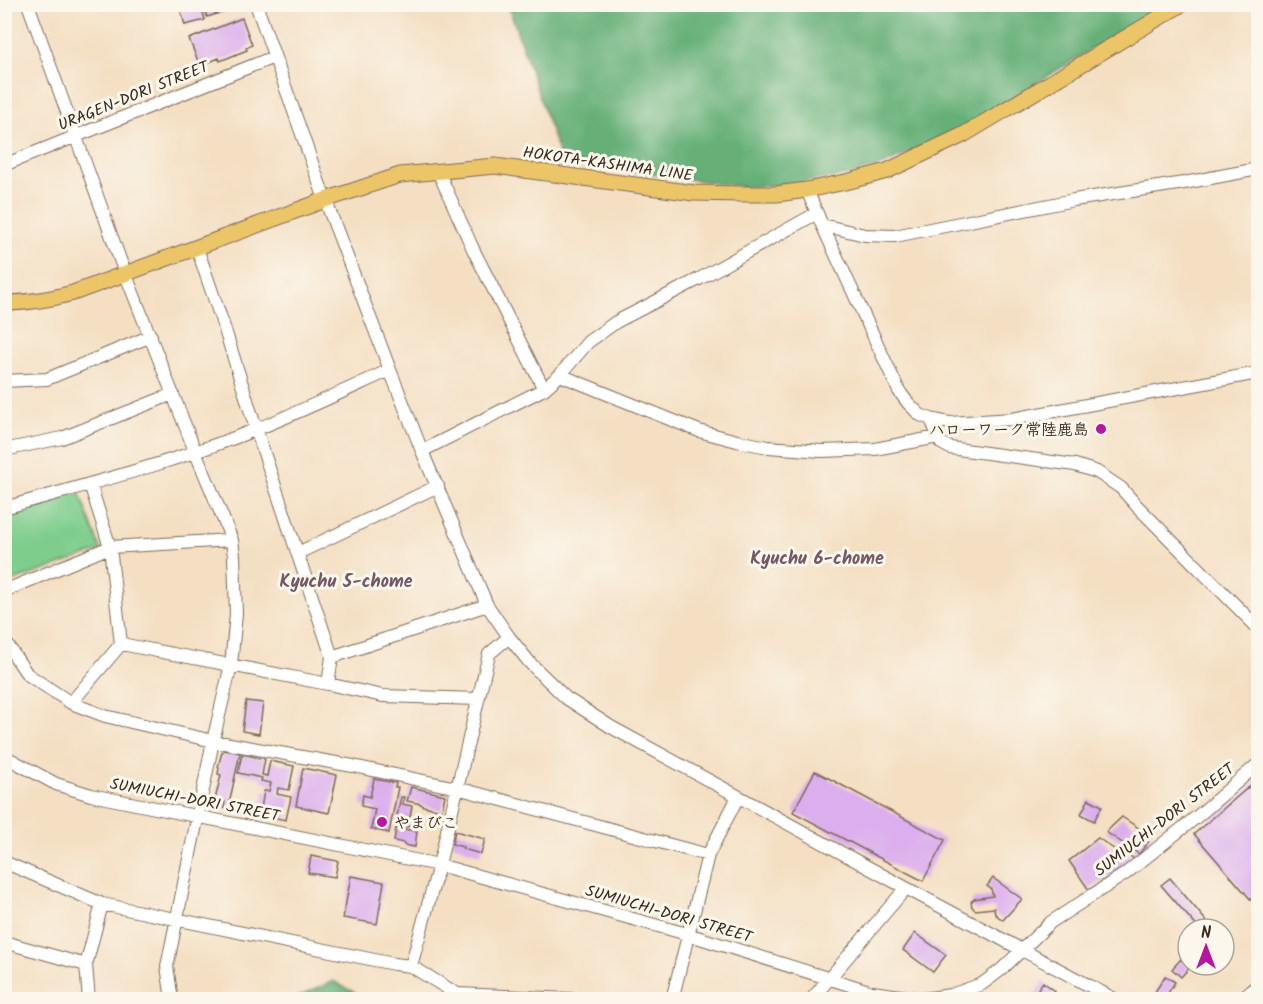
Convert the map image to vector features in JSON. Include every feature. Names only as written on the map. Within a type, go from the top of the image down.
[{"type":"main road","name":"HOKOTA-KASHIMA LINE","points":[[4,303],[50,299],[73,293],[325,200],[400,175],[495,166],[694,193],[776,194],[850,181],[886,171],[963,135],[1182,4]]},
{"type":"street","points":[[28,4],[126,274],[232,540],[236,614],[231,665],[197,816],[167,966],[172,999]]},
{"type":"street","points":[[256,4],[325,200],[422,451],[487,605],[530,663],[566,698],[611,727],[1022,950],[1095,994],[1116,999]]},
{"type":"street","name":"URAGEN-DORI STREET","points":[[4,165],[274,57]]},
{"type":"street","points":[[422,451],[544,389],[560,375],[588,342],[616,322],[819,219],[865,235],[896,236],[1074,200],[1258,169]]},
{"type":"street","points":[[438,171],[473,249],[544,389]]},
{"type":"street","points":[[807,190],[899,391],[920,415],[950,423],[1012,419],[1258,373]]},
{"type":"street","points":[[197,248],[332,657],[328,684]]},
{"type":"street","points":[[4,381],[47,379],[151,336]]},
{"type":"street","points":[[4,508],[195,451],[256,429],[390,370]]},
{"type":"street","points":[[560,375],[699,431],[768,447],[822,451],[875,449],[938,437]]},
{"type":"street","points":[[4,450],[62,438],[173,394]]},
{"type":"street","points":[[931,419],[941,443],[950,448],[1075,465],[1097,472],[1121,488],[1258,628]]},
{"type":"street","points":[[71,703],[121,644],[110,547],[90,484]]},
{"type":"street","points":[[298,553],[438,486]]},
{"type":"street","points":[[4,591],[110,547],[232,540]]},
{"type":"street","points":[[332,657],[487,605]]},
{"type":"street","points":[[411,966],[439,865],[489,654],[509,637]]},
{"type":"street","points":[[4,640],[27,674],[71,703],[105,716],[213,741],[353,766],[457,788],[708,855]]},
{"type":"street","points":[[121,644],[382,696],[478,699]]},
{"type":"street","name":"SUMIUCHI-DORI STREET","points":[[4,756],[56,784],[91,795],[439,865],[687,934],[872,992],[921,999],[951,995],[982,984],[1002,969],[1051,922],[1125,874],[1258,764]]},
{"type":"street","points":[[672,999],[708,855],[738,797]]},
{"type":"street","points":[[4,862],[102,904],[411,966],[457,997],[595,999]]},
{"type":"street","points":[[811,999],[906,888]]},
{"type":"street","points":[[89,999],[86,965],[102,904]]},
{"type":"street","points":[[4,942],[86,965]]},
{"type":"street","points":[[1240,999],[1258,985]]},
{"type":"green space","points":[[508,5],[1164,5],[963,128],[883,165],[848,175],[788,184],[745,187],[575,163],[562,158]]},
{"type":"green space","points":[[79,492],[101,550],[5,584],[5,513]]},
{"type":"green space","points":[[333,981],[366,999],[294,999]]},
{"type":"building","points":[[239,4],[240,7],[207,17],[204,6]]},
{"type":"building","points":[[201,5],[205,20],[185,25],[181,11]]},
{"type":"building","points":[[242,18],[252,45],[246,48],[247,50],[220,61],[219,58],[200,66],[189,39]]},
{"type":"building","points":[[246,701],[263,703],[259,734],[242,731]]},
{"type":"building","points":[[225,750],[240,753],[228,809],[224,808],[225,802],[215,800],[221,775],[218,774],[218,767],[222,752]]},
{"type":"building","points":[[242,754],[265,759],[262,775],[267,776],[270,761],[294,766],[289,790],[278,788],[277,794],[291,797],[286,820],[260,815],[264,791],[269,791],[271,783],[261,781],[262,778],[238,773]]},
{"type":"building","points":[[303,768],[337,775],[329,813],[296,806]]},
{"type":"building","points":[[815,771],[945,840],[923,881],[793,812]]},
{"type":"building","points":[[374,779],[396,783],[395,787],[398,787],[389,833],[371,829],[375,809],[361,806],[363,795],[370,797]]},
{"type":"building","points":[[1258,779],[1258,893],[1252,901],[1194,834]]},
{"type":"building","points":[[411,787],[445,795],[442,810],[407,801]]},
{"type":"building","points":[[401,797],[404,797],[402,804],[412,806],[408,827],[395,825]]},
{"type":"building","points":[[1089,799],[1102,806],[1094,821],[1081,814]]},
{"type":"building","points":[[1122,817],[1152,837],[1139,854],[1106,832]]},
{"type":"building","points":[[396,828],[417,831],[415,847],[394,841]]},
{"type":"building","points":[[455,831],[485,839],[481,854],[452,844]]},
{"type":"building","points":[[1098,838],[1121,854],[1125,852],[1135,860],[1089,890],[1069,861]]},
{"type":"building","points":[[311,856],[338,861],[335,877],[308,873]]},
{"type":"building","points":[[351,876],[384,882],[377,924],[343,918]]},
{"type":"building","points":[[993,878],[1022,899],[1003,920],[995,914],[994,908],[975,910],[972,907],[971,902],[974,899],[993,896],[991,889],[987,886]]},
{"type":"building","points":[[1170,878],[1203,917],[1189,917],[1161,885]]},
{"type":"building","points":[[915,933],[946,955],[933,972],[903,950]]},
{"type":"building","points":[[1165,976],[1175,982],[1165,998],[1155,992]]},
{"type":"building","points":[[1043,982],[1055,991],[1049,1000],[1030,1000]]},
{"type":"place","name":"ハローワーク常陸鹿島","points":[[1101,429]]},
{"type":"place","name":"やまびこ","points":[[382,822]]},
{"type":"district","name":"Kyuchu 6-chome","points":[[817,558]]},
{"type":"district","name":"Kyuchu 5-chome","points":[[346,581]]}]
